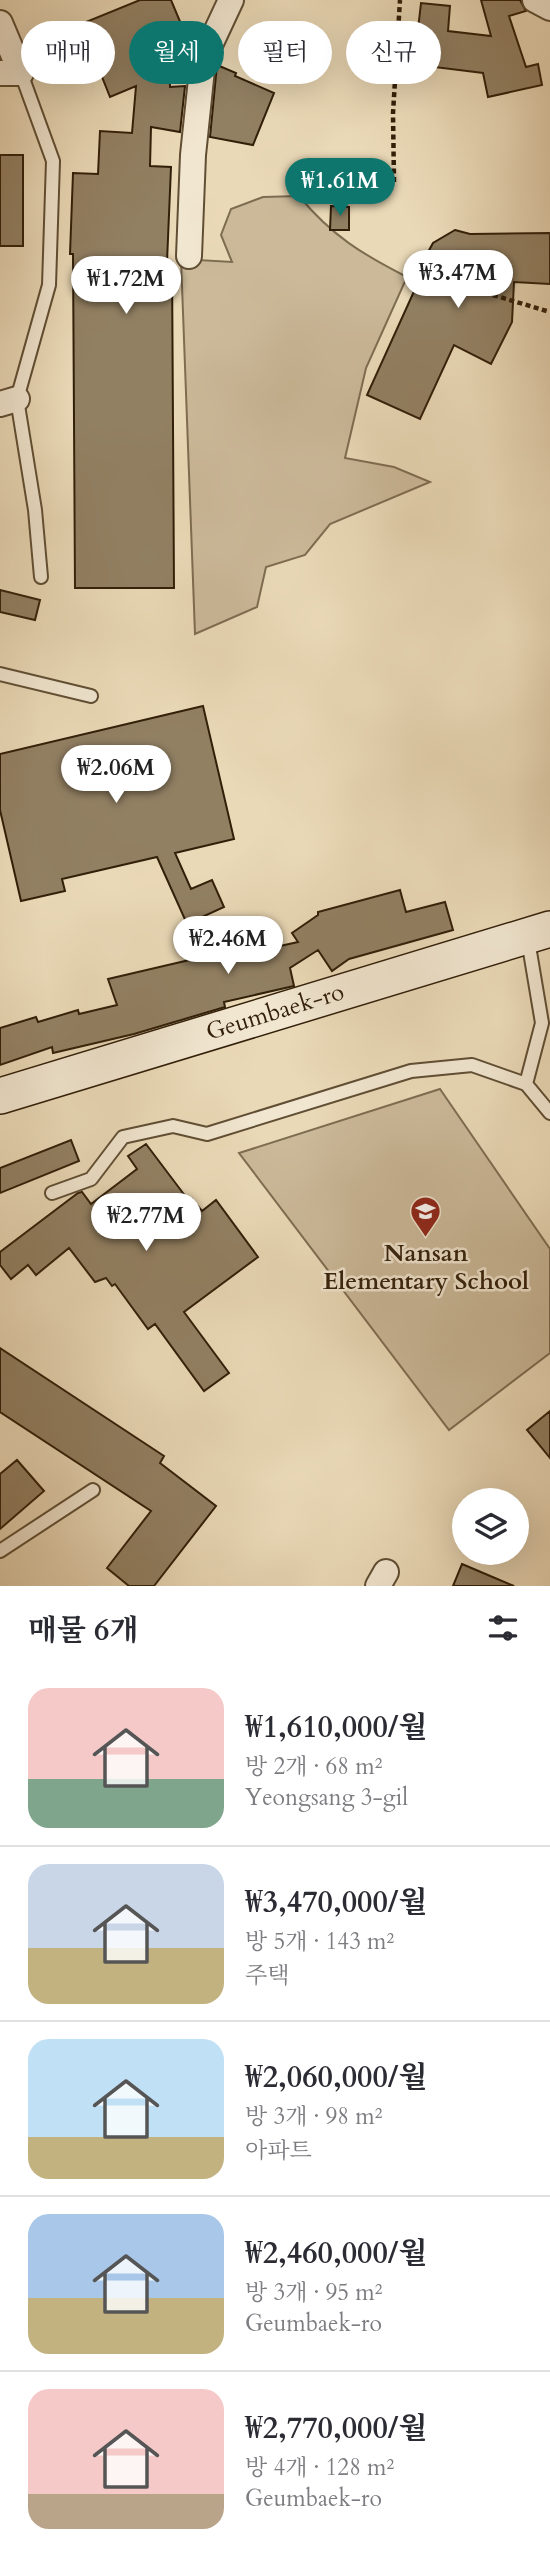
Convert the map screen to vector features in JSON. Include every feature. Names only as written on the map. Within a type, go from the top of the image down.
[{"type":"street","points":[[189,256],[193,155],[203,60],[231,0]]},
{"type":"street","points":[[535,0],[550,8]]},
{"type":"street","points":[[0,23],[10,73]]},
{"type":"street","name":"Geumbaek-ro","points":[[0,1096],[539,932]]},
{"type":"lane","points":[[10,73],[53,162],[49,285],[8,401],[35,510],[41,577]]},
{"type":"lane","points":[[0,674],[91,696]]},
{"type":"lane","points":[[526,1084],[542,1023],[539,932]]},
{"type":"lane","points":[[52,1193],[91,1179],[122,1137],[173,1126],[207,1134],[411,1071],[472,1065],[526,1084],[550,1113]]},
{"type":"lane","points":[[0,1551],[93,1490]]},
{"type":"path","points":[[394,182],[393,113],[400,0]]},
{"type":"path","points":[[493,295],[550,312]]},
{"type":"shaded area","points":[[299,196],[323,222],[348,243],[407,277],[366,368],[345,458],[394,467],[430,482],[330,524],[305,555],[266,567],[257,607],[195,634],[181,259],[232,262],[221,235],[231,209],[263,197]]},
{"type":"shaded area","points":[[440,1089],[550,1249],[550,1353],[449,1430],[239,1153]]},
{"type":"building","points":[[140,0],[171,0],[180,21],[129,21],[129,84],[185,86],[180,132],[151,127],[150,166],[171,167],[167,262],[172,262],[174,588],[75,588],[73,254],[70,254],[73,173],[98,174],[100,131],[132,133],[136,86],[110,97],[105,84],[115,84],[115,21],[88,21]]},
{"type":"building","points":[[481,0],[520,0],[526,11],[509,16],[526,67],[538,64],[542,85],[488,97],[483,73],[441,68],[441,21],[419,21],[421,3],[450,6],[448,31],[491,36]]},
{"type":"building","points":[[224,68],[236,73],[238,84],[253,84],[274,93],[253,145],[210,137],[215,84],[224,84]]},
{"type":"building","points":[[0,155],[23,155],[23,246],[0,246]]},
{"type":"building","points":[[331,206],[349,207],[349,230],[330,230]]},
{"type":"building","points":[[455,230],[470,234],[550,233],[550,284],[514,282],[512,322],[491,364],[454,345],[420,419],[367,395],[421,276],[416,274],[433,243]]},
{"type":"building","points":[[0,590],[40,600],[35,620],[0,612]]},
{"type":"building","points":[[203,706],[234,839],[175,853],[191,889],[212,880],[224,907],[187,924],[157,857],[62,879],[65,891],[21,901],[0,810],[0,754]]},
{"type":"building","points":[[400,890],[406,912],[445,902],[453,930],[349,959],[332,971],[318,950],[290,968],[294,986],[224,1002],[225,1007],[134,1034],[53,1053],[52,1047],[0,1065],[0,1028],[36,1017],[38,1022],[78,1010],[79,1014],[117,1005],[108,979],[228,951],[226,942],[250,937],[253,952],[298,942],[292,933],[318,915],[318,912]]},
{"type":"building","points":[[71,1140],[79,1161],[0,1193],[0,1168]]},
{"type":"building","points":[[146,1144],[189,1201],[192,1199],[202,1211],[216,1200],[258,1257],[184,1312],[229,1373],[204,1391],[155,1324],[148,1329],[115,1284],[112,1286],[106,1278],[95,1282],[69,1248],[36,1275],[28,1265],[11,1279],[0,1265],[0,1252],[78,1193],[82,1192],[91,1204],[137,1169],[128,1156]]},
{"type":"building","points":[[0,1348],[164,1456],[160,1463],[216,1506],[154,1586],[129,1586],[107,1568],[151,1511],[0,1412]]},
{"type":"building","points":[[550,1411],[550,1458],[527,1430]]},
{"type":"building","points":[[17,1460],[44,1491],[0,1529],[0,1474]]},
{"type":"building","points":[[462,1565],[464,1565],[514,1586],[453,1586]]},
{"type":"place","name":"Nansan Elementary School","points":[[426,1238]]}]
